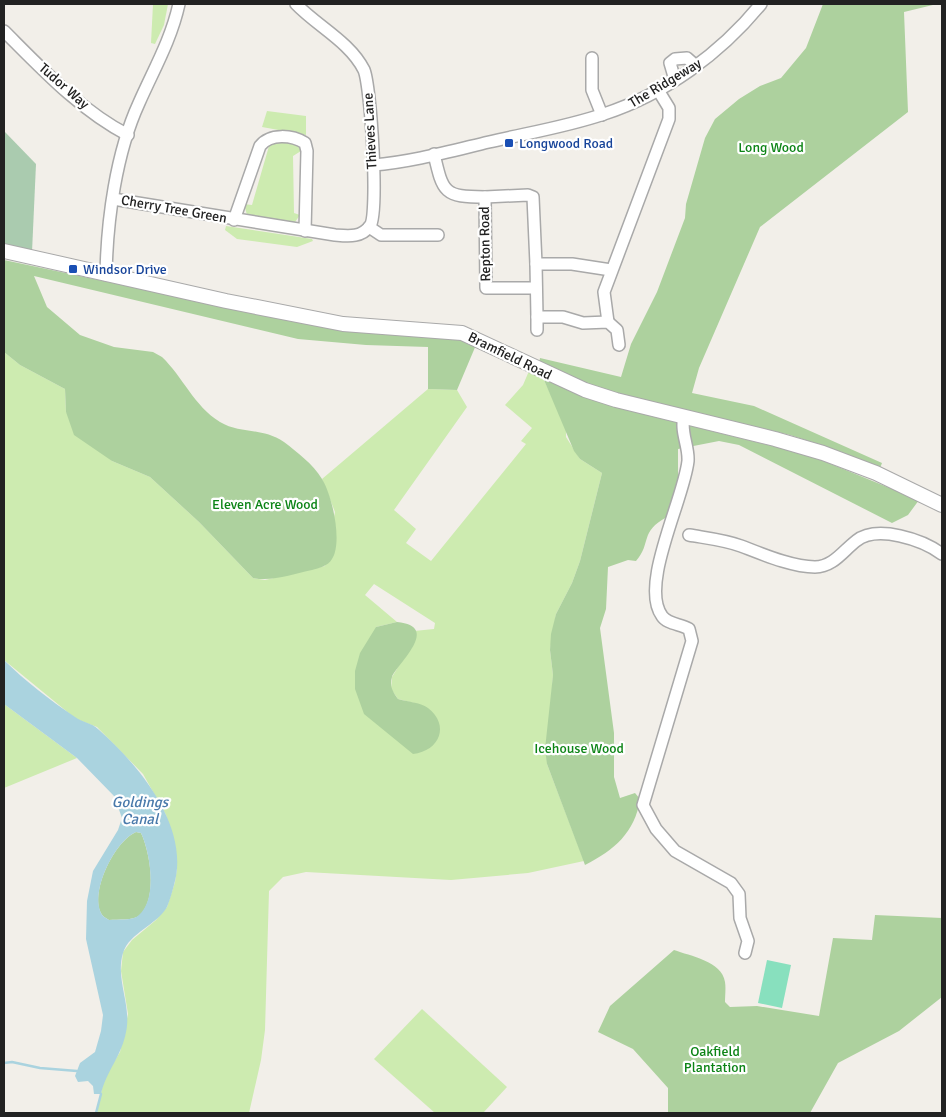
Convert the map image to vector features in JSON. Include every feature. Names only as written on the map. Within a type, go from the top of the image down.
[{"type":"street","points":[[106,275],[107,237],[113,199],[128,135],[139,103],[164,51],[179,4]]},
{"type":"street","name":"Thieves Lane","points":[[296,4],[350,51],[364,71],[372,122],[373,215],[369,227]]},
{"type":"street","name":"The Ridgeway","points":[[373,165],[434,154],[602,115],[631,104],[658,90],[696,66],[732,35],[760,4]]},
{"type":"street","name":"Tudor Way","points":[[4,32],[79,101],[109,125],[128,135]]},
{"type":"street","points":[[592,58],[592,90],[602,115]]},
{"type":"street","points":[[674,80],[670,63],[675,59],[687,58],[696,66]]},
{"type":"street","points":[[619,345],[617,330],[608,322],[603,296],[611,270],[669,119],[669,108],[658,90]]},
{"type":"street","name":"Cherry Tree Green","points":[[234,220],[260,146],[265,139],[272,136],[299,140],[305,143],[307,151],[305,231]]},
{"type":"street","name":"Repton Road","points":[[434,154],[443,184],[450,194],[463,197],[484,197],[486,288],[536,288]]},
{"type":"street","points":[[484,197],[528,195],[534,197],[537,330]]},
{"type":"street","name":"Cherry Tree Green","points":[[113,199],[234,220],[350,236],[361,233],[369,227]]},
{"type":"street","points":[[369,227],[381,235],[438,235]]},
{"type":"street","name":"Bramfield Road","points":[[4,251],[106,275],[343,324],[462,333],[586,390],[776,438],[823,453],[876,473],[942,505]]},
{"type":"street","points":[[536,264],[572,264],[611,270]]},
{"type":"street","points":[[537,317],[563,316],[584,322],[608,322]]},
{"type":"street","points":[[684,416],[682,426],[688,460],[675,513],[660,555],[656,589],[661,615],[665,619],[689,629],[692,641],[644,805],[656,829],[675,851],[731,883],[739,894],[740,918],[748,941],[745,953]]},
{"type":"street","points":[[689,535],[741,546],[754,553],[814,567],[835,560],[857,540],[870,535],[912,538],[931,546],[942,554]]},
{"type":"green space","points":[[153,4],[168,4],[164,25],[155,44],[151,43]]},
{"type":"green space","name":"Long Wood","points":[[823,4],[937,4],[904,12],[908,112],[760,227],[699,368],[692,393],[754,406],[882,463],[880,468],[836,450],[790,435],[614,393],[577,381],[539,363],[540,358],[621,377],[631,344],[657,292],[685,218],[686,204],[705,138],[715,119],[739,99],[760,86],[781,78],[806,48]]},
{"type":"green space","points":[[267,111],[306,116],[306,135],[262,127]]},
{"type":"green space","points":[[4,131],[36,164],[32,252],[4,246]]},
{"type":"green space","points":[[269,138],[297,144],[301,151],[293,156],[294,213],[300,215],[295,222],[247,215],[244,204],[252,205],[269,146],[263,144]]},
{"type":"green space","points":[[226,226],[312,239],[313,241],[297,247],[237,239],[225,230]]},
{"type":"green space","name":"Eleven Acre Wood","points":[[4,260],[331,329],[447,338],[476,345],[457,390],[428,389],[428,347],[366,345],[298,339],[34,276],[47,307],[80,335],[114,347],[153,352],[162,357],[203,408],[220,422],[235,428],[267,434],[284,442],[309,463],[322,479],[326,486],[335,519],[336,542],[332,559],[320,567],[290,575],[268,579],[253,578],[199,522],[150,477],[112,461],[74,435],[66,412],[65,389],[20,365],[4,352]]},
{"type":"green space","points":[[4,352],[20,365],[65,389],[66,412],[112,461],[150,477],[199,522],[253,578],[265,580],[325,566],[335,512],[322,479],[428,389],[457,390],[467,407],[394,510],[416,529],[406,543],[431,561],[526,444],[521,441],[532,428],[505,405],[523,385],[529,371],[544,380],[566,428],[566,437],[580,459],[602,473],[580,561],[572,583],[556,614],[550,650],[553,675],[547,764],[584,861],[528,873],[451,880],[306,872],[283,877],[269,891],[265,1030],[261,1060],[249,1113],[97,1113],[104,1078],[120,1052],[128,1014],[121,971],[123,952],[132,940],[156,920],[167,907],[175,882],[177,868],[166,815],[143,774],[97,727],[76,719],[4,660]],"holes":[[[374,584],[435,623],[434,629],[414,631],[416,637],[392,677],[391,689],[398,699],[418,704],[364,714],[376,627],[397,622],[365,595]]]},
{"type":"green space","name":"Icehouse Wood","points":[[544,380],[639,413],[809,455],[919,500],[908,515],[892,523],[739,445],[719,441],[678,449],[678,484],[667,517],[658,522],[649,533],[644,549],[636,561],[628,560],[608,567],[606,609],[600,628],[614,733],[614,777],[620,798],[635,793],[640,799],[633,822],[622,839],[605,853],[585,865],[547,764],[545,749],[553,675],[550,650],[551,634],[556,614],[572,583],[580,561],[602,473],[580,459],[574,451]]},
{"type":"green space","points":[[397,622],[410,625],[416,630],[417,638],[408,655],[392,677],[392,689],[398,699],[417,703],[428,708],[439,722],[440,729],[439,736],[430,748],[413,754],[364,714],[355,689],[355,671],[360,653],[376,627]]},
{"type":"green space","points":[[4,704],[77,758],[4,788]]},
{"type":"green space","points":[[136,832],[141,833],[147,851],[151,875],[149,898],[146,907],[137,917],[109,920],[104,917],[98,904],[102,880],[106,868],[120,845]]},
{"type":"green space","name":"Oakfield Plantation","points":[[875,915],[942,918],[942,997],[899,1031],[838,1063],[810,1113],[668,1113],[668,1088],[633,1049],[598,1032],[610,1006],[674,950],[704,960],[718,969],[723,975],[725,982],[725,1002],[730,1007],[757,1006],[819,1016],[833,938],[872,940]]},
{"type":"green space","points":[[767,960],[791,965],[782,1008],[758,1003]]},
{"type":"green space","points":[[422,1009],[507,1087],[483,1113],[435,1113],[374,1059]]},
{"type":"water","name":"Goldings Canal","points":[[4,660],[56,704],[78,719],[96,727],[113,743],[144,778],[157,798],[168,819],[175,841],[177,863],[174,885],[167,907],[157,919],[131,940],[123,953],[121,973],[127,1012],[126,1032],[101,1094],[94,1094],[93,1086],[88,1081],[78,1082],[75,1076],[80,1063],[95,1052],[103,1015],[86,939],[87,901],[93,871],[118,830],[122,818],[114,796],[77,758],[4,704]],"holes":[[[136,832],[141,833],[149,863],[149,898],[145,907],[136,917],[109,920],[104,917],[98,904],[99,892],[106,868],[120,845]]]},
{"type":"waterway","points":[[4,1063],[12,1062],[40,1068],[77,1071]]},
{"type":"waterway","points":[[96,1113],[101,1094]]},
{"type":"place","name":"Longwood Road","points":[[509,143]]},
{"type":"place","name":"Windsor Drive","points":[[73,269]]}]
